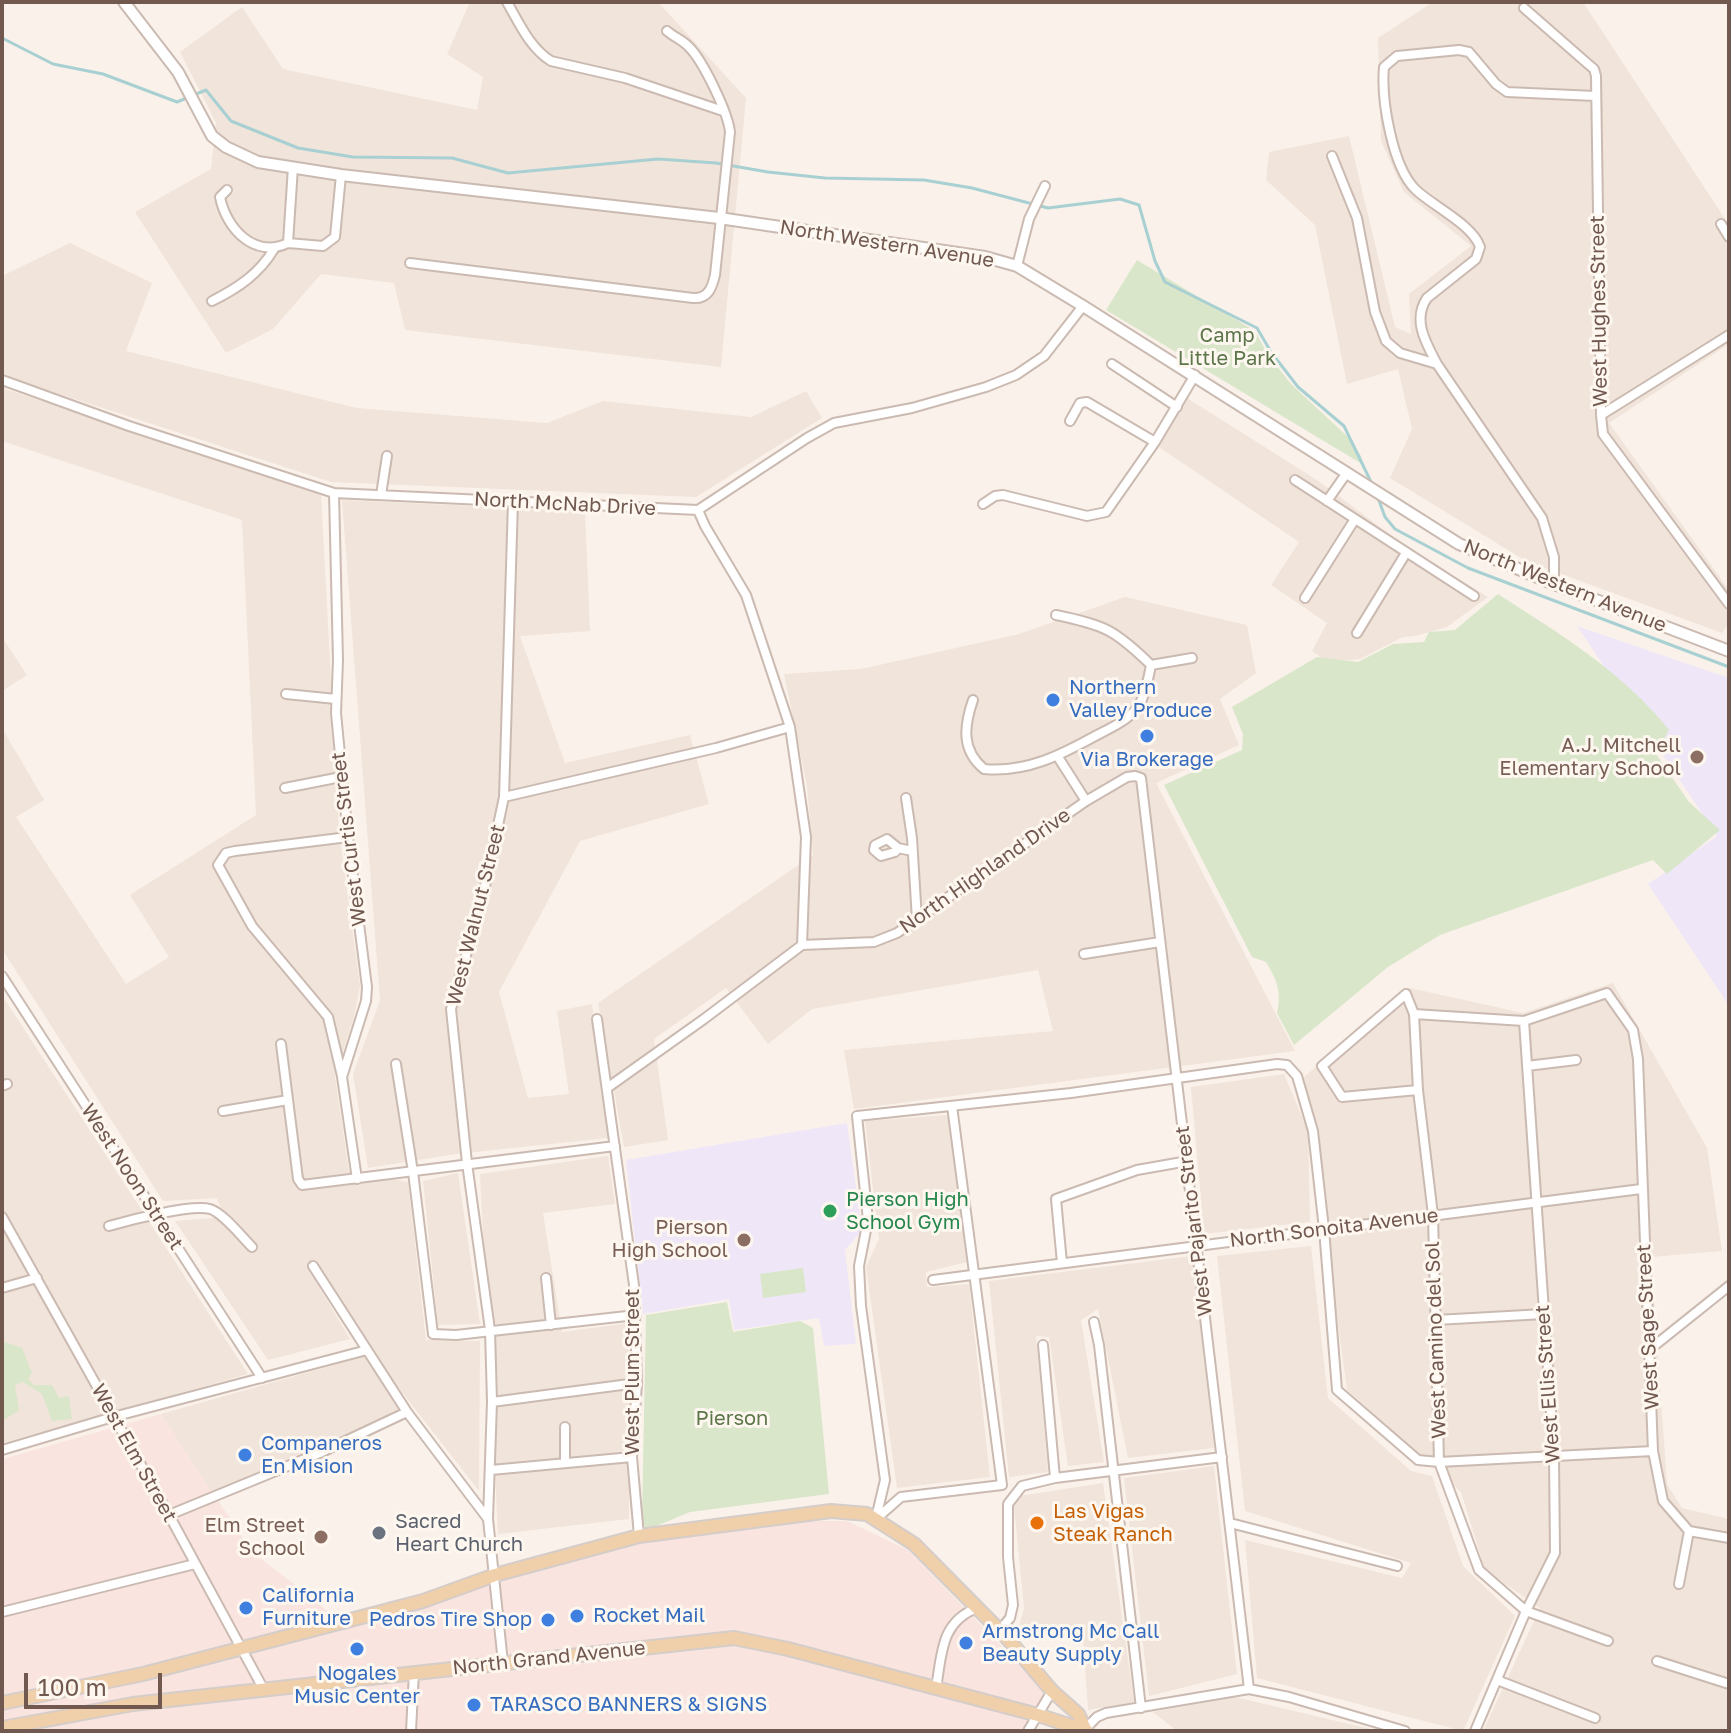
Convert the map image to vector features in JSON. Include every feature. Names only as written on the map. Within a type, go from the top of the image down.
[{"type":"main road","points":[[2,1703],[101,1684],[423,1601],[495,1575],[639,1536],[831,1511],[867,1514],[914,1544],[999,1631],[1052,1691],[1078,1714],[1086,1730]]},
{"type":"main road","name":"North Grand Avenue","points":[[2,1728],[133,1704],[734,1638],[788,1649],[1086,1730]]},
{"type":"street","name":"North Western Avenue","points":[[124,2],[178,72],[212,136],[226,147],[258,162],[341,175],[719,218],[985,257],[1017,266],[1195,375],[1459,544],[1554,584],[1727,646]]},
{"type":"street","points":[[507,2],[531,43],[551,61],[625,78],[723,111]]},
{"type":"street","name":"West Hughes Street","points":[[1524,8],[1594,69],[1603,434],[1729,604]]},
{"type":"street","points":[[410,263],[704,297],[715,275],[729,122],[713,84],[696,57],[688,46],[667,31]]},
{"type":"street","points":[[1554,584],[1554,557],[1542,518],[1437,364],[1420,327],[1420,313],[1427,298],[1479,254],[1479,242],[1415,189],[1407,178],[1393,143],[1383,79],[1384,67],[1397,56],[1459,50],[1469,52],[1496,84],[1507,92],[1595,96]]},
{"type":"street","points":[[1332,156],[1357,218],[1375,312],[1386,341],[1400,353],[1437,364]]},
{"type":"street","points":[[288,243],[293,167]]},
{"type":"street","points":[[212,301],[235,290],[252,277],[274,249],[288,243],[323,246],[335,237],[341,175]]},
{"type":"street","points":[[1017,266],[1029,219],[1045,186]]},
{"type":"street","points":[[227,190],[220,197],[223,213],[239,234],[253,245],[274,249]]},
{"type":"street","points":[[1721,224],[1729,237]]},
{"type":"street","points":[[607,1088],[802,945],[806,837],[790,727],[746,595],[698,510],[834,423],[912,408],[1016,375],[1044,356],[1083,306]]},
{"type":"street","points":[[1601,415],[1729,335]]},
{"type":"street","points":[[1112,364],[1177,407]]},
{"type":"street","points":[[983,504],[1003,495],[1098,516],[1113,505],[1195,375]]},
{"type":"street","name":"North McNab Drive","points":[[2,380],[129,426],[334,493],[698,510]]},
{"type":"street","points":[[1070,421],[1081,402],[1087,402],[1155,442]]},
{"type":"street","points":[[381,495],[387,456]]},
{"type":"street","points":[[1327,501],[1346,474]]},
{"type":"street","points":[[1295,480],[1474,596]]},
{"type":"street","name":"West Curtis Street","points":[[334,493],[336,699],[341,777],[367,987],[366,1001],[342,1077],[357,1179]]},
{"type":"street","name":"West Walnut Street","points":[[503,1663],[488,1519],[492,1402],[490,1330],[467,1163],[452,1000],[484,891],[504,797],[513,501]]},
{"type":"street","points":[[1305,598],[1355,519]]},
{"type":"street","points":[[1357,633],[1406,553]]},
{"type":"street","points":[[1056,615],[1110,629],[1151,665]]},
{"type":"street","points":[[1151,665],[1192,658]]},
{"type":"street","points":[[973,700],[968,714],[968,752],[984,769],[1012,769],[1058,757],[1133,713],[1145,694],[1151,665]]},
{"type":"street","points":[[286,694],[336,699]]},
{"type":"street","points":[[504,797],[716,748],[790,727]]},
{"type":"street","points":[[1058,757],[1086,801]]},
{"type":"street","name":"West Pajarito Street","points":[[1117,781],[1135,776],[1141,778],[1249,1689]]},
{"type":"street","points":[[285,788],[341,777]]},
{"type":"street","name":"North Highland Drive","points":[[802,945],[874,942],[897,933],[1117,781]]},
{"type":"street","points":[[906,798],[917,920]]},
{"type":"street","points":[[342,1077],[328,1017],[252,926],[218,865],[219,859],[226,853],[235,851],[348,837]]},
{"type":"street","points":[[898,848],[912,851]]},
{"type":"street","points":[[1084,954],[1160,942]]},
{"type":"street","name":"West Noon Street","points":[[2,976],[262,1378]]},
{"type":"street","name":"West Sage Street","points":[[1524,1021],[1607,993],[1633,1030],[1638,1059],[1653,1451],[1663,1501],[1689,1531]]},
{"type":"street","name":"West Camino del Sol","points":[[1418,1090],[1342,1097],[1322,1066],[1406,994],[1414,1014],[1418,1090],[1433,1215],[1439,1462],[1479,1570],[1526,1611]]},
{"type":"street","points":[[1414,1014],[1524,1021]]},
{"type":"street","name":"West Plum Street","points":[[597,1019],[636,1315],[637,1383],[632,1457],[639,1536]]},
{"type":"street","name":"West Ellis Street","points":[[1475,1731],[1526,1611],[1555,1553],[1554,1456],[1524,1021]]},
{"type":"street","points":[[281,1044],[298,1179],[302,1185],[615,1146]]},
{"type":"street","points":[[1527,1066],[1576,1060]]},
{"type":"street","points":[[396,1064],[413,1172],[431,1332],[435,1335],[456,1335],[636,1315]]},
{"type":"street","points":[[876,1518],[885,1480],[861,1306],[859,1266],[868,1220],[857,1116],[1277,1064],[1287,1065],[1293,1071],[1313,1131],[1337,1390],[1418,1460],[1439,1462],[1653,1451]]},
{"type":"street","points":[[223,1111],[288,1100]]},
{"type":"street","points":[[876,1518],[901,1497],[1002,1485],[952,1106]]},
{"type":"street","points":[[1062,1263],[1056,1199],[1137,1170],[1188,1161]]},
{"type":"street","name":"North Sonoita Avenue","points":[[933,1280],[1641,1189]]},
{"type":"street","points":[[109,1226],[155,1214],[208,1208],[219,1214],[252,1247]]},
{"type":"street","name":"West Elm Street","points":[[2,1217],[264,1690]]},
{"type":"street","points":[[313,1266],[407,1412],[488,1519]]},
{"type":"street","points":[[2,1288],[37,1278]]},
{"type":"street","points":[[546,1278],[551,1325]]},
{"type":"street","points":[[1649,1350],[1729,1286]]},
{"type":"street","points":[[1436,1320],[1544,1314]]},
{"type":"street","points":[[1094,1322],[1141,1708]]},
{"type":"street","points":[[1043,1345],[1055,1478]]},
{"type":"street","points":[[2,1450],[113,1417],[367,1350]]},
{"type":"street","points":[[492,1402],[637,1383]]},
{"type":"street","points":[[169,1515],[322,1452],[407,1412]]},
{"type":"street","points":[[565,1427],[565,1462]]},
{"type":"street","points":[[491,1470],[632,1457]]},
{"type":"street","points":[[999,1631],[1010,1618],[1013,1605],[1008,1557],[1008,1504],[1022,1486],[1055,1478],[1222,1457]]},
{"type":"street","points":[[1230,1523],[1397,1566]]},
{"type":"street","points":[[1679,1584],[1689,1531],[1729,1538]]},
{"type":"street","points":[[2,1612],[195,1564]]},
{"type":"street","points":[[936,1688],[946,1637],[954,1622],[965,1612],[977,1608]]},
{"type":"street","points":[[1526,1611],[1608,1641]]},
{"type":"street","points":[[1657,1661],[1729,1684]]},
{"type":"street","points":[[411,1731],[414,1671]]},
{"type":"street","points":[[1497,1680],[1595,1718]]},
{"type":"street","points":[[1086,1730],[1097,1717],[1106,1713],[1249,1689],[1289,1697],[1405,1731]]},
{"type":"street","points":[[1028,1731],[1052,1691]]},
{"type":"shaded area","points":[[470,2],[658,2],[746,98],[721,367],[405,330],[394,283],[321,274],[273,329],[226,353],[135,212],[211,169],[216,123],[180,52],[242,7],[283,69],[477,110],[483,77],[447,54]]},
{"type":"shaded area","points":[[1433,2],[1583,2],[1729,225],[1729,344],[1609,423],[1729,590],[1729,623],[1722,633],[1526,561],[1390,478],[1412,429],[1398,369],[1347,384],[1315,225],[1266,180],[1269,152],[1349,136],[1395,327],[1411,334],[1409,294],[1471,246],[1404,192],[1381,141],[1378,38]]},
{"type":"shaded area","points":[[70,243],[152,283],[126,351],[357,408],[547,423],[603,401],[751,417],[806,391],[822,418],[696,497],[331,482],[16,380],[2,372],[2,276]]},
{"type":"shaded area","points":[[2,388],[321,493],[339,831],[360,986],[354,1017],[335,1077],[349,1171],[408,1182],[426,1340],[480,1341],[479,1491],[316,1282],[350,1339],[268,1360],[175,1221],[224,1217],[217,1198],[163,1201],[2,949],[2,728],[44,800],[16,817],[126,984],[169,957],[130,895],[256,815],[242,520],[2,441]]},
{"type":"shaded area","points":[[1187,398],[1317,480],[1403,544],[1488,597],[1447,627],[1403,637],[1360,659],[1328,662],[1312,651],[1327,623],[1271,585],[1299,542],[1159,447]]},
{"type":"shaded area","points":[[342,500],[585,511],[590,631],[520,636],[565,763],[690,735],[709,804],[580,841],[499,992],[528,1098],[569,1094],[557,1011],[592,1004],[608,1138],[456,1154],[368,1168],[353,1074],[380,1000]]},
{"type":"shaded area","points":[[1125,597],[1247,625],[1256,673],[1220,699],[1239,745],[1156,783],[1295,1051],[854,1109],[844,1050],[1053,1031],[1038,970],[812,1009],[768,1044],[726,988],[654,1039],[668,1140],[624,1147],[598,1003],[813,855],[807,786],[784,674],[861,669],[1019,634]]},
{"type":"shaded area","name":"A.J. Mitchell Elementary School","points":[[1577,626],[1729,678],[1729,1006],[1648,884],[1717,836]]},
{"type":"shaded area","points":[[2,637],[27,675],[2,691]]},
{"type":"shaded area","points":[[1613,983],[1707,1148],[1722,1251],[1651,1257],[1667,1484],[1682,1508],[1729,1519],[1729,1731],[1483,1731],[1540,1608],[1485,1570],[1461,1492],[1347,1390],[1304,1077],[1410,988],[1523,1013]]},
{"type":"shaded area","points":[[2,995],[248,1374],[2,1443]]},
{"type":"shaded area","points":[[1284,1074],[1308,1131],[1310,1222],[1204,1234],[1191,1087]]},
{"type":"shaded area","points":[[948,1115],[967,1262],[926,1272],[927,1287],[969,1284],[990,1477],[897,1488],[866,1267],[879,1239],[865,1121]]},
{"type":"shaded area","name":"Pierson High School","points":[[847,1123],[862,1231],[845,1250],[856,1344],[824,1346],[819,1318],[734,1330],[729,1299],[643,1314],[626,1160]]},
{"type":"shaded area","points":[[608,1156],[615,1204],[543,1213],[562,1332],[629,1323],[629,1519],[498,1534],[480,1174]]},
{"type":"shaded area","points":[[458,1173],[480,1324],[438,1325],[423,1181]]},
{"type":"shaded area","points":[[1311,1246],[1328,1398],[1411,1471],[1432,1476],[1463,1566],[1515,1616],[1463,1731],[1257,1678],[1245,1540],[1402,1578],[1411,1563],[1245,1511],[1217,1256]]},
{"type":"shaded area","points":[[1192,1256],[1214,1448],[1128,1458],[1098,1309],[1081,1320],[1104,1462],[1068,1466],[1049,1337],[1036,1336],[1048,1472],[1009,1477],[989,1281]]},
{"type":"shaded area","points":[[366,1356],[401,1410],[213,1494],[161,1414]]},
{"type":"shaded area","points":[[161,1414],[252,1552],[319,1603],[345,1629],[519,1571],[609,1549],[777,1521],[847,1521],[908,1550],[1046,1692],[1023,1731],[2,1731],[2,1459]]},
{"type":"shaded area","points":[[1214,1466],[1237,1674],[1149,1696],[1124,1478]]},
{"type":"shaded area","points":[[1103,1483],[1134,1702],[1088,1710],[1083,1638],[1017,1635],[1024,1608],[1013,1497]]},
{"type":"shaded area","points":[[1235,1697],[1379,1731],[1177,1731],[1153,1712]]},
{"type":"green space","name":"Camp Little Park","points":[[1137,260],[1255,331],[1268,355],[1291,384],[1348,437],[1361,456],[1362,464],[1106,310]]},
{"type":"green space","points":[[1498,594],[1590,655],[1651,709],[1669,730],[1656,754],[1689,802],[1720,830],[1667,874],[1653,860],[1440,935],[1388,967],[1294,1045],[1277,1013],[1279,993],[1273,975],[1266,962],[1252,957],[1164,785],[1242,750],[1243,734],[1232,707],[1317,657],[1358,662],[1393,644],[1424,642],[1429,632],[1455,630]]},
{"type":"green space","points":[[803,1268],[806,1292],[763,1298],[760,1274]]},
{"type":"green space","name":"Pierson","points":[[727,1302],[733,1332],[800,1321],[813,1328],[829,1494],[690,1512],[649,1529],[644,1526],[642,1517],[646,1315]]},
{"type":"green space","points":[[2,1341],[22,1348],[32,1373],[28,1379],[34,1385],[52,1385],[59,1398],[69,1396],[72,1419],[52,1421],[42,1394],[23,1382],[15,1385],[19,1410],[4,1420]]},
{"type":"waterway","points":[[2,38],[53,64],[103,74],[177,102],[206,90],[231,121],[298,148],[353,157],[452,158],[508,173],[658,159],[716,163],[825,178],[924,180],[972,188],[1048,208],[1120,199],[1139,205],[1155,261],[1165,282],[1257,328],[1298,387],[1344,426],[1372,484]]},
{"type":"waterway","points":[[1377,495],[1385,517],[1395,529],[1468,568],[1729,667]]},
{"type":"place","name":"Northern Valley Produce","points":[[1053,700]]},
{"type":"place","name":"Via Brokerage","points":[[1147,736]]},
{"type":"place","name":"A.J. Mitchell Elementary School","points":[[1697,757]]},
{"type":"place","name":"Pierson High School Gym","points":[[830,1211]]},
{"type":"place","name":"Pierson High School","points":[[744,1240]]},
{"type":"place","name":"Companeros En Mision","points":[[245,1455]]},
{"type":"place","name":"Las Vigas Steak Ranch","points":[[1037,1523]]},
{"type":"place","name":"Sacred Heart Church","points":[[379,1533]]},
{"type":"place","name":"Elm Street School","points":[[321,1537]]},
{"type":"place","name":"California Furniture","points":[[246,1608]]},
{"type":"place","name":"Rocket Mail","points":[[577,1616]]},
{"type":"place","name":"Pedros Tire Shop","points":[[548,1620]]},
{"type":"place","name":"Armstrong Mc Call Beauty Supply","points":[[966,1643]]},
{"type":"place","name":"Nogales Music Center","points":[[357,1649]]},
{"type":"place","name":"TARASCO BANNERS & SIGNS","points":[[474,1705]]}]
